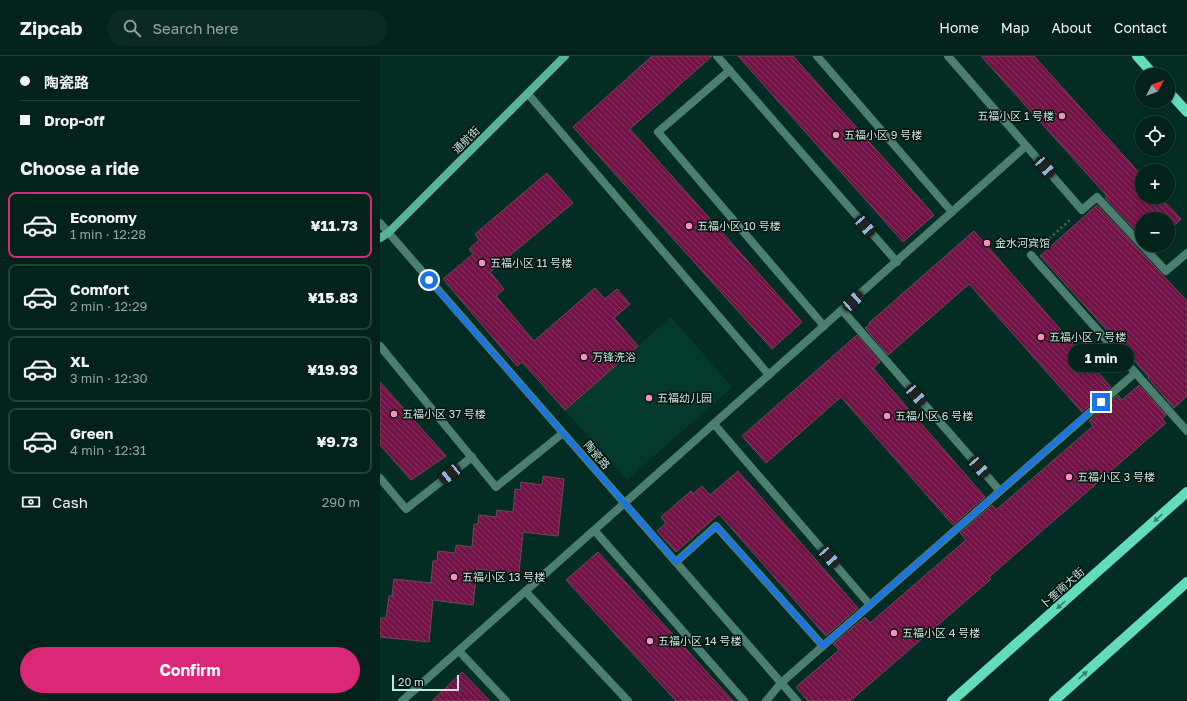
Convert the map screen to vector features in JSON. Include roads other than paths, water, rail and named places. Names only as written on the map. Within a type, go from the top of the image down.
[{"type":"main road","name":"通航街","points":[[380,238],[388,233],[565,56]]},
{"type":"main road","points":[[1137,56],[1148,68]]},
{"type":"main road","points":[[1175,99],[1187,112]]},
{"type":"main road","name":"卜奎南大街","points":[[952,701],[1187,492]]},
{"type":"main road","points":[[1054,701],[1187,582]]},
{"type":"street","points":[[717,56],[897,262]]},
{"type":"street","points":[[816,56],[952,212]]},
{"type":"street","points":[[948,56],[1082,210],[1097,197],[1166,272],[1187,253]]},
{"type":"street","points":[[730,70],[658,132],[824,326]]},
{"type":"street","points":[[528,94],[769,375]]},
{"type":"street","points":[[402,701],[595,531],[1026,146]]},
{"type":"street","name":"陶瓷路","points":[[380,223],[797,701]]},
{"type":"street","points":[[1031,255],[1187,431]]},
{"type":"street","points":[[842,310],[1000,491]]},
{"type":"street","points":[[380,346],[496,487],[563,433]]},
{"type":"street","points":[[766,701],[781,683],[1135,373]]},
{"type":"street","points":[[714,424],[870,605]]},
{"type":"street","points":[[380,478],[406,509],[472,456]]},
{"type":"street","points":[[676,562],[716,526],[823,646]]},
{"type":"street","points":[[595,531],[744,701]]},
{"type":"street","points":[[526,592],[628,701]]},
{"type":"street","points":[[459,651],[506,701]]},
{"type":"place","name":"五福小区 1 号楼","points":[[1062,116]]},
{"type":"place","name":"五福小区 9 号楼","points":[[836,135]]},
{"type":"place","name":"五福小区 10 号楼","points":[[689,226]]},
{"type":"place","name":"金水河宾馆","points":[[987,243]]},
{"type":"place","name":"五福小区 11 号楼","points":[[482,263]]},
{"type":"place","name":"五福小区 7 号楼","points":[[1041,337]]},
{"type":"place","name":"万锋洗浴","points":[[584,357]]},
{"type":"place","name":"五福幼儿园","points":[[649,398]]},
{"type":"place","name":"五福小区 37 号楼","points":[[394,414]]},
{"type":"place","name":"五福小区 6 号楼","points":[[887,416]]},
{"type":"place","name":"五福小区 3 号楼","points":[[1069,477]]},
{"type":"place","name":"五福小区 13 号楼","points":[[454,577]]},
{"type":"place","name":"五福小区 4 号楼","points":[[894,633]]},
{"type":"place","name":"五福小区 14 号楼","points":[[650,641]]}]
